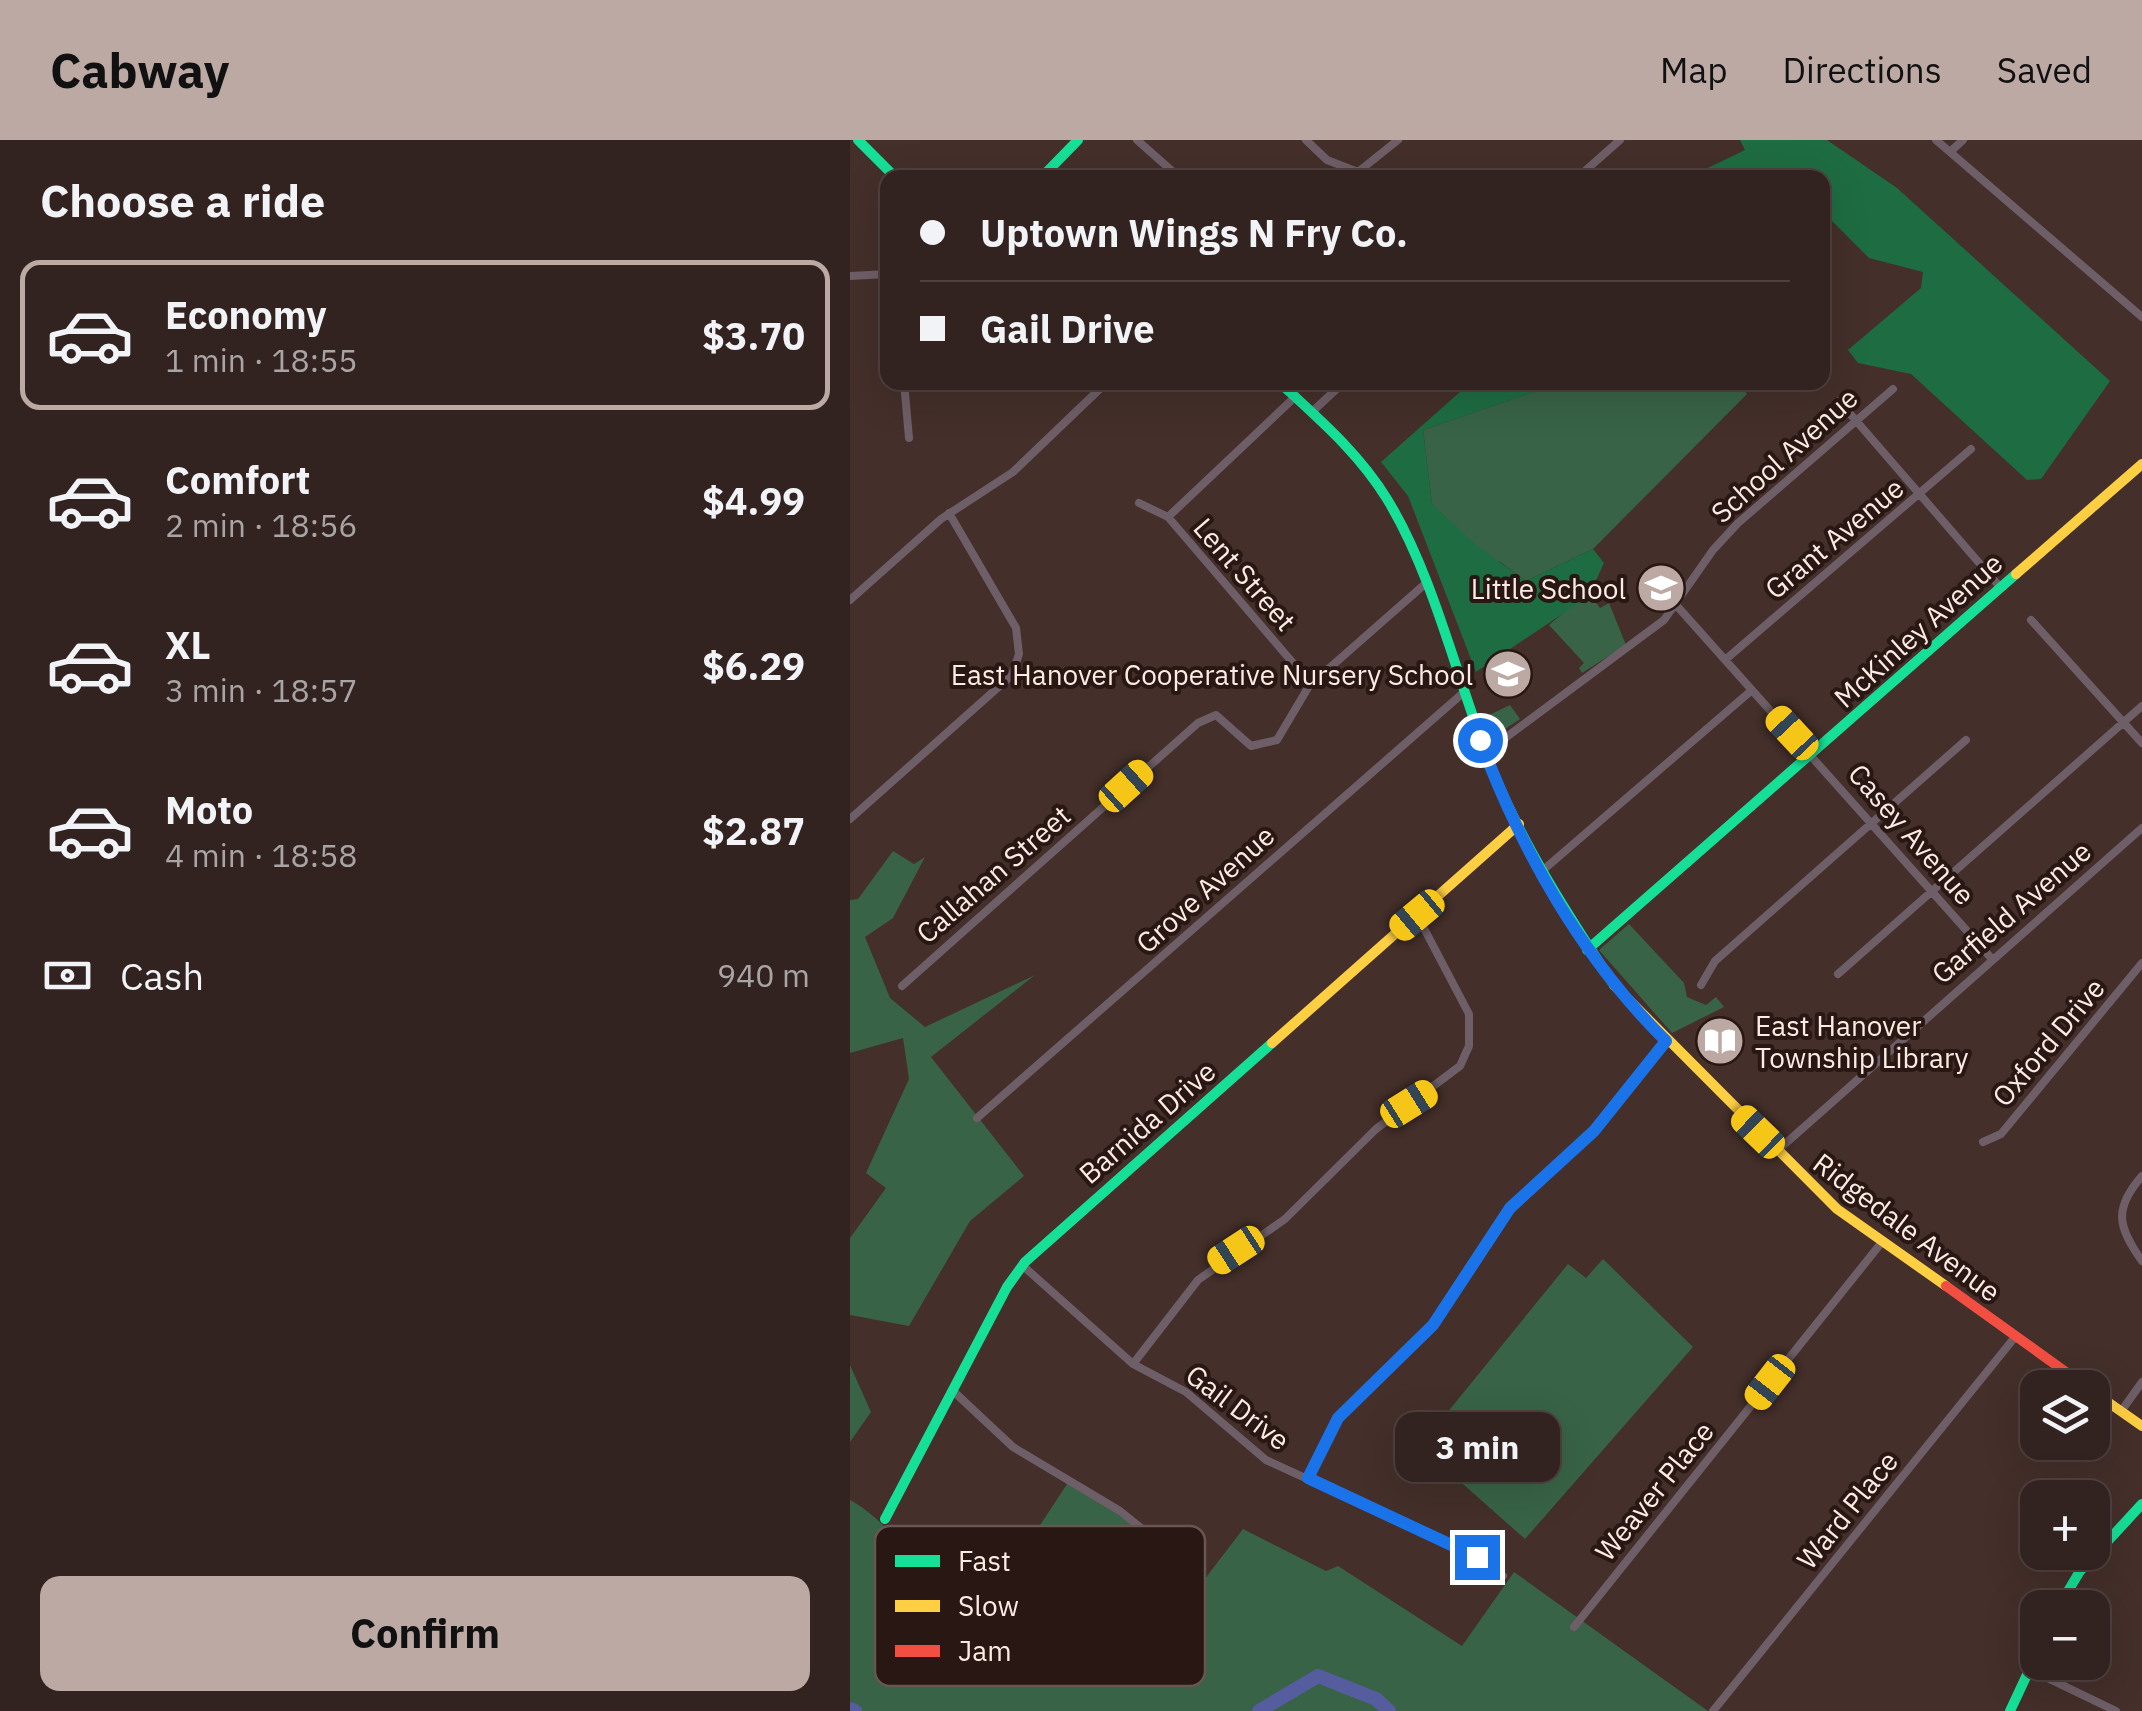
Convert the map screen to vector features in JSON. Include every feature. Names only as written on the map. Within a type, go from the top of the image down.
[{"type":"street","points":[[858,140],[888,170]]},
{"type":"street","points":[[1049,170],[1078,140]]},
{"type":"street","points":[[1137,140],[1171,170]]},
{"type":"street","points":[[1306,140],[1327,160],[1347,170]]},
{"type":"street","points":[[1356,170],[1376,162],[1398,140]]},
{"type":"street","points":[[1586,170],[1620,140]]},
{"type":"street","points":[[1936,140],[2142,317]]},
{"type":"street","points":[[1950,152],[1963,140]]},
{"type":"street","points":[[850,276],[880,274]]},
{"type":"street","name":"School Avenue","points":[[1485,754],[1634,646],[1677,606],[1712,550],[1738,522],[1893,388]]},
{"type":"street","points":[[905,390],[909,438]]},
{"type":"street","points":[[850,600],[949,513],[1012,472],[1099,390]]},
{"type":"street","name":"Ridgedale Avenue","points":[[1289,390],[1313,411],[1379,486],[1426,584],[1485,754],[1542,871],[1588,950],[1616,988],[1812,1188],[2063,1370]]},
{"type":"street","points":[[1313,411],[1335,390]]},
{"type":"street","points":[[1168,517],[1296,396]]},
{"type":"street","points":[[1839,401],[2000,586]]},
{"type":"street","name":"Grant Avenue","points":[[1725,660],[1970,449]]},
{"type":"street","name":"McKinley Avenue","points":[[1588,950],[2141,463]]},
{"type":"street","name":"Lent Street","points":[[1139,502],[1168,517],[1311,684]]},
{"type":"street","points":[[850,819],[988,697],[1017,665],[1020,643],[1016,628],[949,513]]},
{"type":"street","points":[[1311,684],[1426,584]]},
{"type":"street","name":"Casey Avenue","points":[[1677,606],[1992,960]]},
{"type":"street","points":[[2031,620],[2142,743]]},
{"type":"street","name":"Callahan Street","points":[[902,986],[1206,718],[1223,718],[1251,746],[1267,746],[1280,736],[1311,684]]},
{"type":"street","points":[[1542,871],[1752,690]]},
{"type":"street","name":"Grove Avenue","points":[[978,1118],[1463,693]]},
{"type":"street","points":[[1838,974],[2142,706]]},
{"type":"street","points":[[1700,985],[1714,961],[1966,740]]},
{"type":"street","name":"Barnida Drive","points":[[885,1518],[1022,1266],[1519,824]]},
{"type":"street","name":"Garfield Avenue","points":[[1777,1152],[2142,828]]},
{"type":"street","points":[[1133,1364],[1198,1280],[1285,1219],[1376,1128],[1460,1066],[1469,1046],[1469,1014],[1417,915]]},
{"type":"street","name":"Oxford Drive","points":[[1983,1142],[2001,1134],[2142,963]]},
{"type":"street","points":[[1308,1478],[1338,1418],[1433,1325],[1510,1208],[1594,1131],[1666,1041]]},
{"type":"street","points":[[2142,1176],[2126,1197],[2119,1219],[2123,1234],[2142,1261]]},
{"type":"street","name":"Weaver Place","points":[[1574,1628],[1882,1242]]},
{"type":"street","name":"Gail Drive","points":[[1022,1266],[1133,1364],[1186,1392],[1266,1460],[1477,1557],[1503,1576]]},
{"type":"street","name":"Ward Place","points":[[1713,1711],[2015,1337]]},
{"type":"street","points":[[2122,1410],[2142,1382]]},
{"type":"street","points":[[952,1390],[1013,1446],[1139,1526]]},
{"type":"street","name":"Ridgedale Avenue","points":[[2110,1402],[2142,1426]]},
{"type":"street","points":[[2069,1590],[2080,1571],[2142,1504]]},
{"type":"street","points":[[2010,1711],[2024,1680]]},
{"type":"street","points":[[2052,1680],[2116,1711]]},
{"type":"green space","points":[[1740,140],[1827,140],[1897,188],[2110,381],[2041,479],[2027,480],[1911,374],[1858,363],[1848,350],[1921,288],[1923,272],[1869,258],[1830,219],[1830,170],[1704,170],[1745,150]]},
{"type":"green space","points":[[1462,390],[1540,390],[1423,430],[1432,504],[1477,546],[1526,581],[1593,549],[1604,563],[1589,596],[1476,672],[1408,496],[1381,462]]},
{"type":"green space","points":[[1539,390],[1744,390],[1747,394],[1593,549],[1526,581],[1500,562],[1489,573],[1432,504],[1423,430]]},
{"type":"green space","points":[[1588,592],[1600,608],[1609,603],[1626,645],[1582,673],[1579,668],[1584,663],[1549,625]]},
{"type":"green space","points":[[1510,705],[1520,719],[1493,737],[1483,718]]},
{"type":"green space","points":[[893,851],[914,864],[925,857],[893,918],[865,937],[890,998],[925,1027],[1035,975],[931,1057],[1024,1176],[970,1221],[909,1326],[850,1315],[850,1238],[886,1188],[866,1173],[909,1079],[903,1038],[850,1053],[850,900],[858,899]]},
{"type":"green space","points":[[1629,924],[1684,983],[1687,997],[1706,1005],[1716,997],[1724,1007],[1672,1033],[1599,950]]},
{"type":"green space","points":[[1603,1259],[1693,1347],[1525,1539],[1420,1446],[1568,1264],[1586,1278]]},
{"type":"green space","points":[[850,1365],[871,1412],[850,1442]]},
{"type":"green space","points":[[1071,1478],[1134,1526],[1039,1526]]},
{"type":"green space","points":[[850,1500],[884,1526],[875,1526],[875,1686],[1205,1686],[1205,1579],[1243,1529],[1326,1571],[1338,1566],[1462,1646],[1514,1572],[1708,1711],[850,1711]]},
{"type":"waterway","points":[[1259,1711],[1318,1676],[1376,1699],[1389,1711]]},
{"type":"waterway","points":[[850,1709],[855,1711]]},
{"type":"traffic: fast","points":[[858,140],[888,170]]},
{"type":"traffic: fast","points":[[1049,170],[1078,140]]},
{"type":"traffic: fast","points":[[1288,390],[1351,451],[1387,499],[1419,563],[1506,802],[1549,882],[1614,985]]},
{"type":"traffic: fast","points":[[1587,950],[2016,574]]},
{"type":"traffic: fast","points":[[885,1519],[1007,1287],[1025,1262],[1272,1043]]},
{"type":"traffic: fast","points":[[2069,1590],[2080,1571],[2142,1504]]},
{"type":"traffic: fast","points":[[2010,1711],[2024,1680]]},
{"type":"traffic: slow","points":[[2016,574],[2142,464]]},
{"type":"traffic: slow","points":[[1272,1043],[1519,824]]},
{"type":"traffic: slow","points":[[1614,985],[1837,1209],[1946,1286]]},
{"type":"traffic: slow","points":[[2110,1404],[2142,1426]]},
{"type":"traffic: jam","points":[[1946,1286],[2063,1370]]},
{"type":"place","name":"Little School","points":[[1661,588]]},
{"type":"place","name":"East Hanover Cooperative Nursery School","points":[[1508,674]]},
{"type":"place","name":"East Hanover Township Library","points":[[1720,1041]]},
{"type":"route","points":[[1477,1557],[1308,1478],[1338,1418],[1433,1325],[1510,1208],[1594,1131],[1666,1041],[1603,973],[1588,950],[1542,871],[1480,740]]}]
